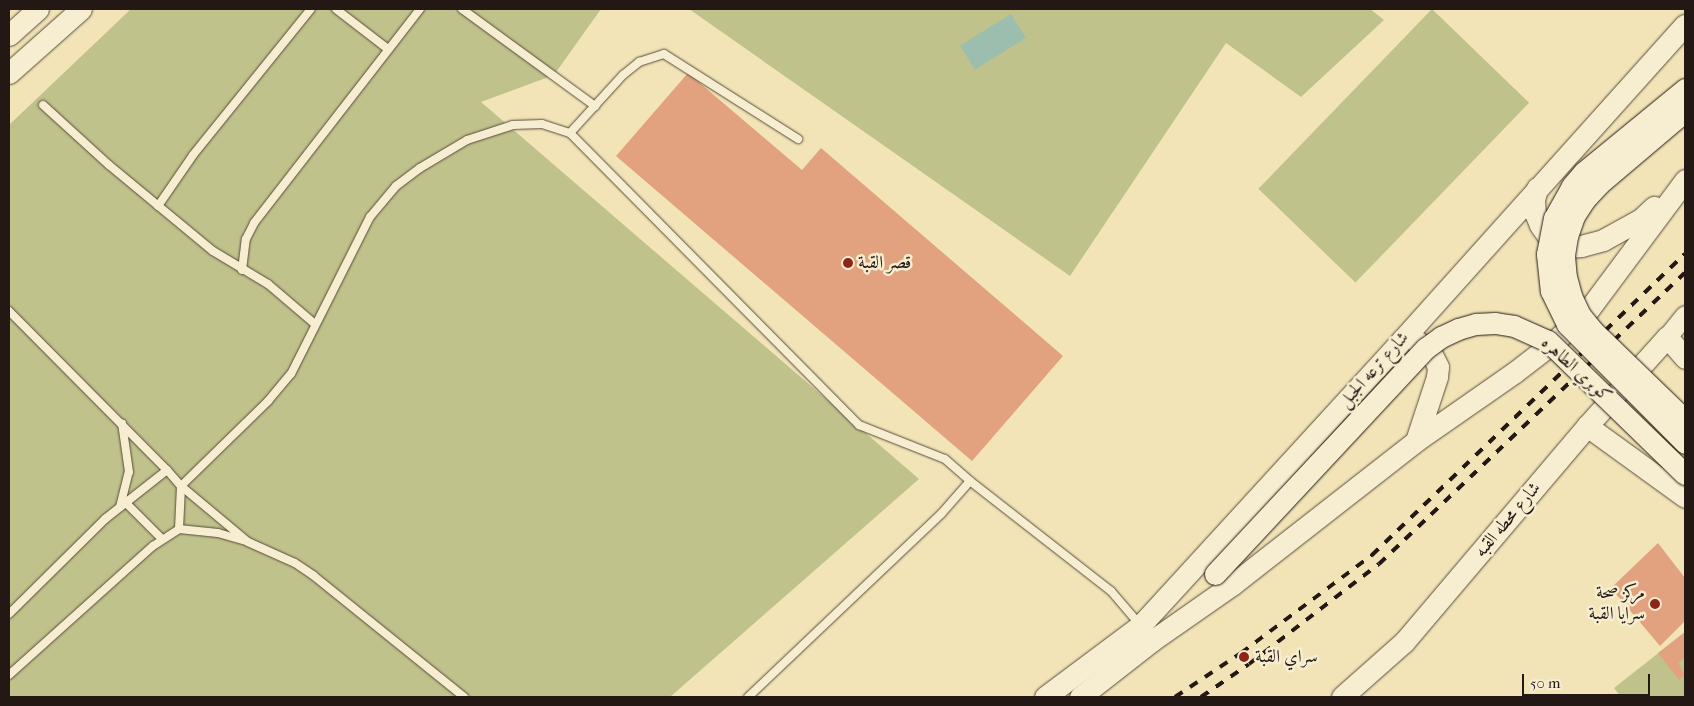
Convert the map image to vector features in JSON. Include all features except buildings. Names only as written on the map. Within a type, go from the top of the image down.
[{"type":"main road","points":[[9,73],[81,9]]},
{"type":"main road","points":[[9,35],[32,12]]},
{"type":"main road","name":"شارع ترعه الجبل","points":[[1147,633],[1402,339],[1685,25]]},
{"type":"main road","name":"كوبري الطاهره","points":[[1685,89],[1584,172],[1572,186],[1554,218],[1547,254],[1551,291],[1567,324],[1685,443]]},
{"type":"main road","points":[[1685,111],[1599,184],[1585,199],[1574,216],[1567,236],[1564,256],[1571,296],[1580,315],[1593,331],[1685,420]]},
{"type":"main road","points":[[1537,188],[1534,200],[1535,212],[1540,225],[1547,234],[1558,242],[1570,246],[1581,246],[1603,240],[1640,219],[1685,179]]},
{"type":"main road","name":"شارع ترعه الجبل","points":[[1046,697],[1147,633],[1232,584],[1416,441],[1515,372],[1554,342],[1589,309],[1685,179]]},
{"type":"main road","name":"كوبري الطاهره","points":[[1215,574],[1426,348],[1458,328],[1476,324],[1495,323],[1514,326],[1548,341],[1682,487]]},
{"type":"main road","points":[[1668,337],[1685,358]]},
{"type":"main road","name":"شارع محطه القبه","points":[[1342,697],[1404,642],[1587,426],[1668,337]]},
{"type":"main road","points":[[1402,339],[1412,338],[1421,342],[1429,349],[1438,367],[1437,377],[1416,441]]},
{"type":"main road","points":[[1587,426],[1682,487]]},
{"type":"main road","points":[[1682,487],[1670,480],[1668,458],[1672,447],[1685,433]]},
{"type":"main road","name":"شارع ترعه الجبل","points":[[1080,697],[1147,633],[1215,574]]},
{"type":"street","points":[[1668,337],[1685,315]]},
{"type":"lane","points":[[158,206],[194,155],[311,9]]},
{"type":"lane","points":[[336,9],[388,49]]},
{"type":"lane","points":[[242,270],[246,238],[254,223],[420,9]]},
{"type":"lane","points":[[462,9],[595,106]]},
{"type":"lane","points":[[570,133],[624,75],[640,62],[664,54],[798,139]]},
{"type":"lane","points":[[43,105],[158,206],[213,251],[268,284],[315,324]]},
{"type":"lane","points":[[179,529],[181,486],[280,388],[291,374],[370,217],[396,186],[466,140],[489,131],[513,125],[542,124],[570,133],[858,425],[945,459],[970,481],[1111,591],[1147,633]]},
{"type":"lane","points":[[9,311],[122,423],[181,486],[248,542]]},
{"type":"lane","points":[[122,423],[129,472],[122,505]]},
{"type":"lane","points":[[9,614],[122,505],[167,470]]},
{"type":"lane","points":[[748,697],[941,514],[970,481]]},
{"type":"lane","points":[[122,505],[162,539]]},
{"type":"lane","points":[[9,675],[162,539],[179,529],[218,533],[248,542],[295,564],[314,576],[464,697]]},
{"type":"green space","points":[[131,9],[601,9],[554,75],[481,102],[919,479],[670,697],[9,697],[9,125]]},
{"type":"green space","points":[[689,9],[1370,9],[1384,20],[1301,97],[1226,43],[1070,276]]},
{"type":"green space","points":[[1432,9],[1529,103],[1355,283],[1258,189]]},
{"type":"green space","points":[[1685,632],[1685,697],[1621,697],[1614,688]]},
{"type":"shaded area","points":[[1011,14],[1026,38],[975,70],[960,46]]},
{"type":"railway","points":[[1175,697],[1241,653],[1372,555],[1685,254]]},
{"type":"railway","points":[[1201,697],[1249,664],[1379,564],[1685,273]]},
{"type":"place","name":"قصر القبة","points":[[848,263]]},
{"type":"place","name":"مركز صحة سرايا القبة","points":[[1655,604]]},
{"type":"place","name":"سراي القبة","points":[[1244,657]]}]
